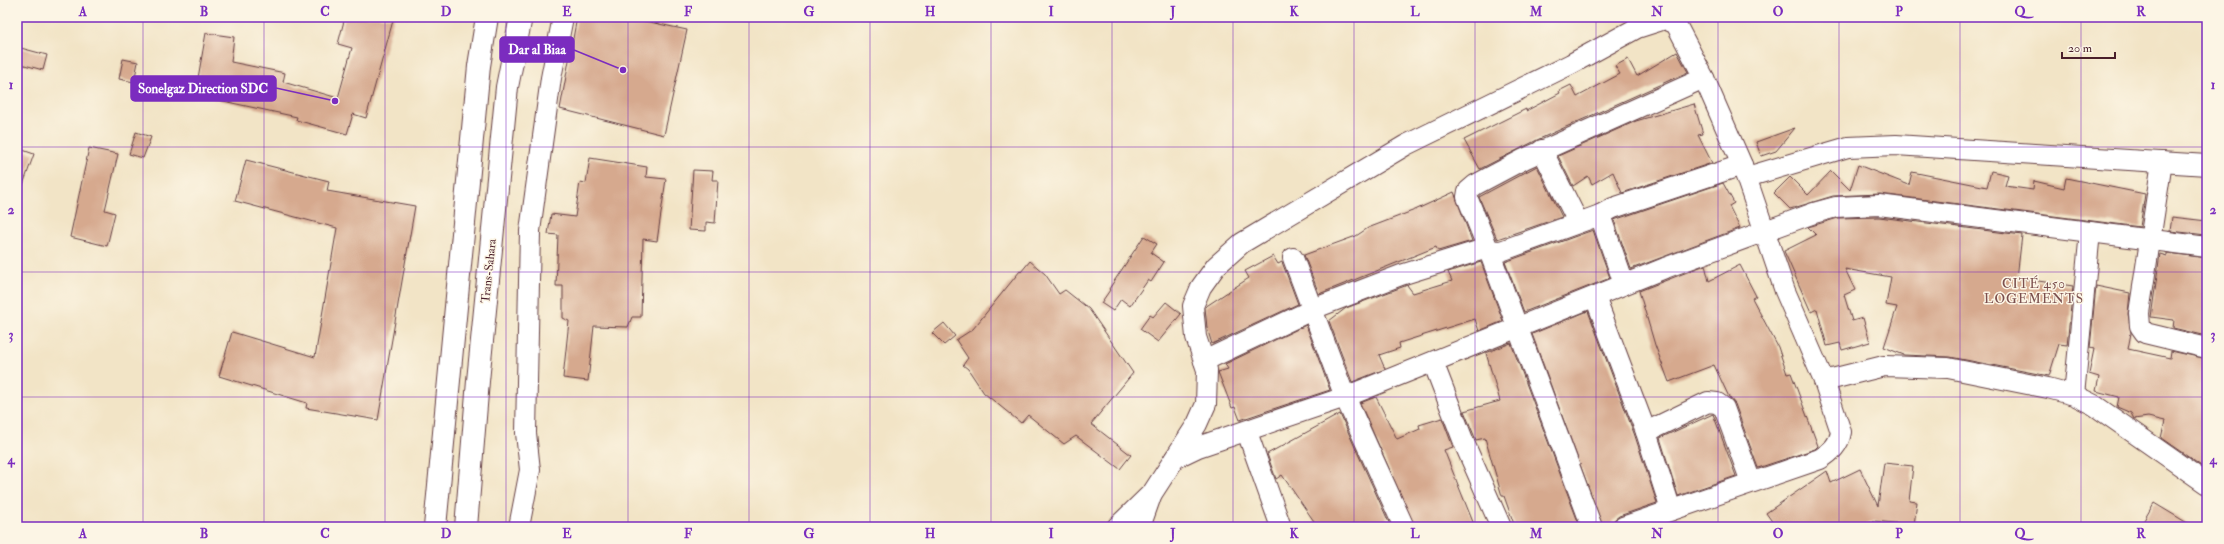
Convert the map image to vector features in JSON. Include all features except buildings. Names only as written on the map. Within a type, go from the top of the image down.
[{"type":"highway","points":[[435,527],[479,66],[488,17]]},
{"type":"highway","name":"Trans-Sahara","points":[[466,527],[478,381],[507,87],[521,17]]},
{"type":"street","points":[[520,527],[530,470],[526,433],[530,231],[551,78],[563,17]]},
{"type":"street","points":[[1140,527],[1153,492],[1197,424],[1206,404],[1208,384],[1204,362],[1196,337],[1193,306],[1201,287],[1216,266],[1242,243],[1406,145],[1571,64],[1637,28],[1665,19],[1676,24],[1704,78],[1744,171],[1785,291],[1824,381],[1841,432],[1835,447],[1820,459],[1622,527]]},
{"type":"street","points":[[1592,527],[1489,251],[1467,197],[1468,191],[1475,185],[1542,150],[1704,78]]},
{"type":"street","points":[[1204,362],[1311,311],[1401,275],[1481,250],[1501,251],[1578,222],[1600,216],[1613,208],[1744,171],[1827,152],[1865,145],[1896,145],[2207,165]]},
{"type":"street","points":[[1542,150],[1578,222]]},
{"type":"street","points":[[2162,162],[2138,313],[2140,326],[2145,333],[2207,348]]},
{"type":"street","points":[[1175,458],[1198,447],[1247,432],[1433,362],[1517,329],[1624,284],[1836,207],[1872,205],[2207,247]]},
{"type":"street","points":[[1600,216],[1624,284]]},
{"type":"street","points":[[2074,395],[2090,232]]},
{"type":"street","points":[[1293,258],[1311,311],[1399,526]]},
{"type":"street","points":[[1595,297],[1646,432],[1671,510]]},
{"type":"street","points":[[1433,362],[1465,445],[1501,527]]},
{"type":"street","points":[[1824,381],[1884,366],[1948,368],[2074,395],[2094,405],[2207,484]]},
{"type":"street","points":[[1646,432],[1708,402],[1717,403],[1724,408],[1751,482]]},
{"type":"street","points":[[1247,432],[1281,527]]},
{"type":"street","points":[[1117,527],[1153,492]]},
{"type":"place","name":"Dar al Biaa","points":[[623,70]]},
{"type":"place","name":"Sonelgaz Direction SDC","points":[[335,101]]},
{"type":"district","name":"CITÉ 450 LOGEMENTS","points":[[2034,292]]}]
